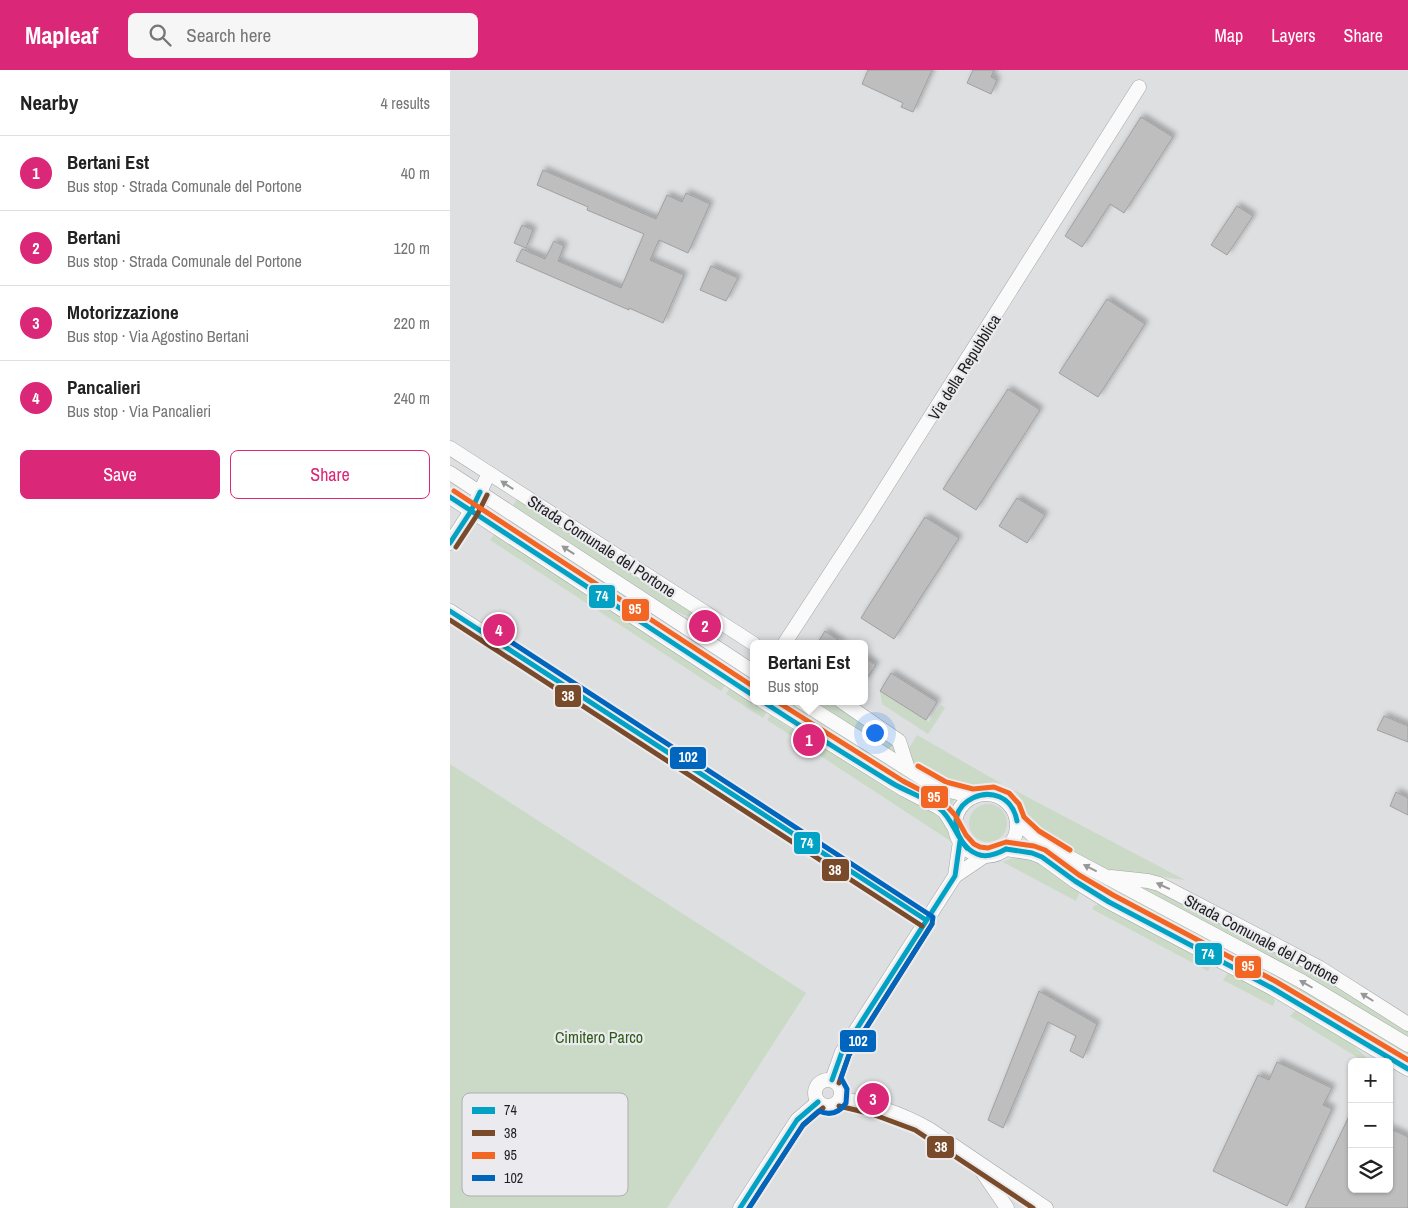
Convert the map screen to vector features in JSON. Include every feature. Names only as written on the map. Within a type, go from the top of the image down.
[{"type":"street","name":"Via della Repubblica","points":[[787,640],[873,509],[1139,87]]},
{"type":"street","name":"Strada Comunale del Portone","points":[[450,448],[750,641]]},
{"type":"street","name":"Strada Comunale del Portone","points":[[450,473],[750,669]]},
{"type":"street","points":[[450,543],[471,510],[489,473]]},
{"type":"street","points":[[450,497],[750,692]]},
{"type":"street","points":[[450,611],[926,920]]},
{"type":"street","points":[[770,705],[903,789],[945,812],[958,836],[977,854],[999,854],[1015,838],[1017,821],[1013,808],[1005,800],[992,794],[979,794],[963,804],[957,815],[958,836],[955,876]]},
{"type":"street","points":[[806,705],[942,789],[973,797]]},
{"type":"street","points":[[846,705],[899,741],[908,769]]},
{"type":"street","name":"Strada Comunale del Portone","points":[[1017,821],[1039,841],[1302,982],[1408,1045]]},
{"type":"street","points":[[1006,849],[1032,853],[1042,857],[1075,881],[1109,902],[1272,988],[1408,1069]]},
{"type":"street","points":[[832,1080],[842,1052],[955,876],[986,855]]},
{"type":"street","name":"Strada Comunale del Portone","points":[[1107,877],[1159,884],[1320,968],[1408,1024]]},
{"type":"street","points":[[1394,1061],[1408,1073]]},
{"type":"street","points":[[832,1080],[840,1088],[840,1099],[833,1106],[827,1107],[818,1102],[815,1096],[816,1088],[823,1081],[832,1080]]},
{"type":"street","points":[[840,1099],[850,1100],[910,1118],[1046,1208]]},
{"type":"street","points":[[740,1208],[797,1120],[818,1102]]},
{"type":"street","points":[[973,1158],[1007,1208]]},
{"type":"green space","points":[[518,498],[706,620],[704,623],[673,610],[513,505]]},
{"type":"green space","points":[[495,533],[727,683],[721,691],[490,540]]},
{"type":"green space","points":[[582,571],[627,594],[658,617],[610,592],[580,573]]},
{"type":"green space","points":[[731,686],[750,698],[750,705],[760,705],[768,710],[763,718],[726,694]]},
{"type":"green space","points":[[880,691],[929,722],[941,705],[945,708],[928,734],[882,704]]},
{"type":"green space","points":[[784,705],[798,705],[933,792],[954,799],[950,809],[940,800],[905,785]]},
{"type":"green space","points":[[821,705],[838,705],[892,740],[899,757]]},
{"type":"green space","points":[[770,715],[807,739],[804,744],[767,720]]},
{"type":"green space","points":[[917,735],[1002,784],[988,783],[962,787],[923,773],[914,765],[908,750]]},
{"type":"green space","points":[[813,739],[898,794],[936,813],[946,825],[952,842],[807,747]]},
{"type":"green space","name":"Cimitero Parco","points":[[450,764],[806,993],[667,1208],[450,1208]]},
{"type":"green space","points":[[1014,790],[1185,880],[1105,869],[1040,834],[1030,822],[1023,801]]},
{"type":"green space","points":[[988,804],[1002,809],[1007,823],[1002,837],[988,842],[974,837],[969,823],[974,809]]},
{"type":"green space","points":[[1015,857],[1036,861],[1078,890],[1079,894],[1076,901],[1003,862]]},
{"type":"green space","points":[[1058,859],[1317,996],[1408,1052],[1408,1062],[1098,889],[1057,861]]},
{"type":"green space","points":[[1132,883],[1156,886],[1302,964],[1408,1028],[1408,1038]]},
{"type":"green space","points":[[1100,904],[1206,961],[1210,967],[1208,971],[1092,909],[1095,905]]},
{"type":"green space","points":[[1228,973],[1272,995],[1275,1001],[1273,1006],[1223,980]]},
{"type":"green space","points":[[1296,1010],[1347,1039],[1367,1058],[1358,1058],[1290,1016]]},
{"type":"building","points":[[868,70],[932,70],[913,112],[901,107],[903,103],[862,84]]},
{"type":"building","points":[[973,70],[994,70],[991,77],[997,80],[991,94],[967,83]]},
{"type":"building","points":[[1141,117],[1173,137],[1124,213],[1110,204],[1082,247],[1065,236]]},
{"type":"building","points":[[543,170],[656,219],[667,195],[682,202],[686,193],[710,204],[688,253],[659,240],[650,260],[684,275],[663,323],[516,261],[522,249],[545,259],[554,241],[564,246],[558,261],[621,288],[644,234],[587,210],[588,207],[537,185]]},
{"type":"building","points":[[1237,206],[1253,216],[1227,255],[1211,245]]},
{"type":"building","points":[[522,225],[533,230],[526,248],[514,243]]},
{"type":"building","points":[[711,266],[738,278],[726,301],[700,290]]},
{"type":"building","points":[[1107,299],[1145,324],[1098,397],[1059,373]]},
{"type":"building","points":[[1008,389],[1040,410],[976,510],[943,489]]},
{"type":"building","points":[[1017,498],[1045,515],[1027,543],[999,526]]},
{"type":"building","points":[[925,517],[959,538],[894,639],[861,618]]},
{"type":"building","points":[[825,631],[838,640],[819,640]]},
{"type":"building","points":[[868,660],[876,665],[868,677]]},
{"type":"building","points":[[891,673],[937,702],[926,720],[880,691]]},
{"type":"building","points":[[1384,716],[1408,726],[1408,742],[1377,730]]},
{"type":"building","points":[[1396,792],[1408,798],[1408,815],[1390,806]]},
{"type":"building","points":[[1039,991],[1097,1024],[1083,1058],[1070,1051],[1076,1036],[1048,1022],[1003,1128],[988,1120]]},
{"type":"building","points":[[1277,1062],[1332,1088],[1323,1105],[1332,1109],[1287,1206],[1213,1171],[1258,1075],[1269,1080]]},
{"type":"building","points":[[1348,1118],[1348,1193],[1393,1193],[1393,1130],[1408,1137],[1408,1208],[1305,1208]]},
{"type":"transit line","name":"95","points":[[454,491],[750,684]]},
{"type":"transit line","name":"74","points":[[450,543],[471,511],[480,492]]},
{"type":"transit line","name":"38","points":[[456,547],[477,515],[487,495]]},
{"type":"transit line","name":"74","points":[[450,497],[750,693]]},
{"type":"transit line","name":"74","points":[[450,611],[926,920]]},
{"type":"transit line","name":"38","points":[[450,620],[922,926]]},
{"type":"transit line","name":"102","points":[[505,638],[933,917],[932,924],[849,1055],[841,1078],[847,1089],[846,1103],[834,1113],[819,1111],[803,1125],[749,1208]]},
{"type":"transit line","name":"74","points":[[768,705],[892,783],[939,808],[949,819],[960,839],[970,850],[980,855],[988,855],[1006,849]]},
{"type":"transit line","name":"95","points":[[782,705],[903,781],[943,802],[955,815],[966,835],[974,844],[988,848],[1006,842],[1034,846],[1045,850],[1079,875],[1113,895],[1275,981],[1408,1060]]},
{"type":"transit line","name":"95","points":[[918,766],[946,782],[973,789],[994,787],[1009,793],[1019,804],[1024,817],[1039,831],[1070,850]]},
{"type":"transit line","name":"74","points":[[967,848],[957,831],[957,817],[963,806],[973,798],[986,795],[999,797],[1010,805],[1017,821]]},
{"type":"transit line","name":"74","points":[[832,1080],[842,1052],[955,876],[960,841]]},
{"type":"transit line","name":"74","points":[[1006,849],[1032,853],[1042,857],[1075,881],[1109,902],[1272,988],[1408,1069]]},
{"type":"transit line","name":"38","points":[[839,1083],[849,1055],[932,924]]},
{"type":"transit line","name":"74","points":[[740,1208],[797,1120],[818,1102]]},
{"type":"transit line","name":"38","points":[[839,1106],[872,1114],[915,1130],[1033,1208]]},
{"type":"transit line","name":"38","points":[[749,1208],[803,1125],[823,1108]]},
{"type":"place","name":"Bertani","points":[[705,626]]},
{"type":"place","name":"Pancalieri","points":[[499,630]]},
{"type":"place","name":"Bertani Est","points":[[809,740]]},
{"type":"place","name":"Motorizzazione","points":[[873,1099]]}]
